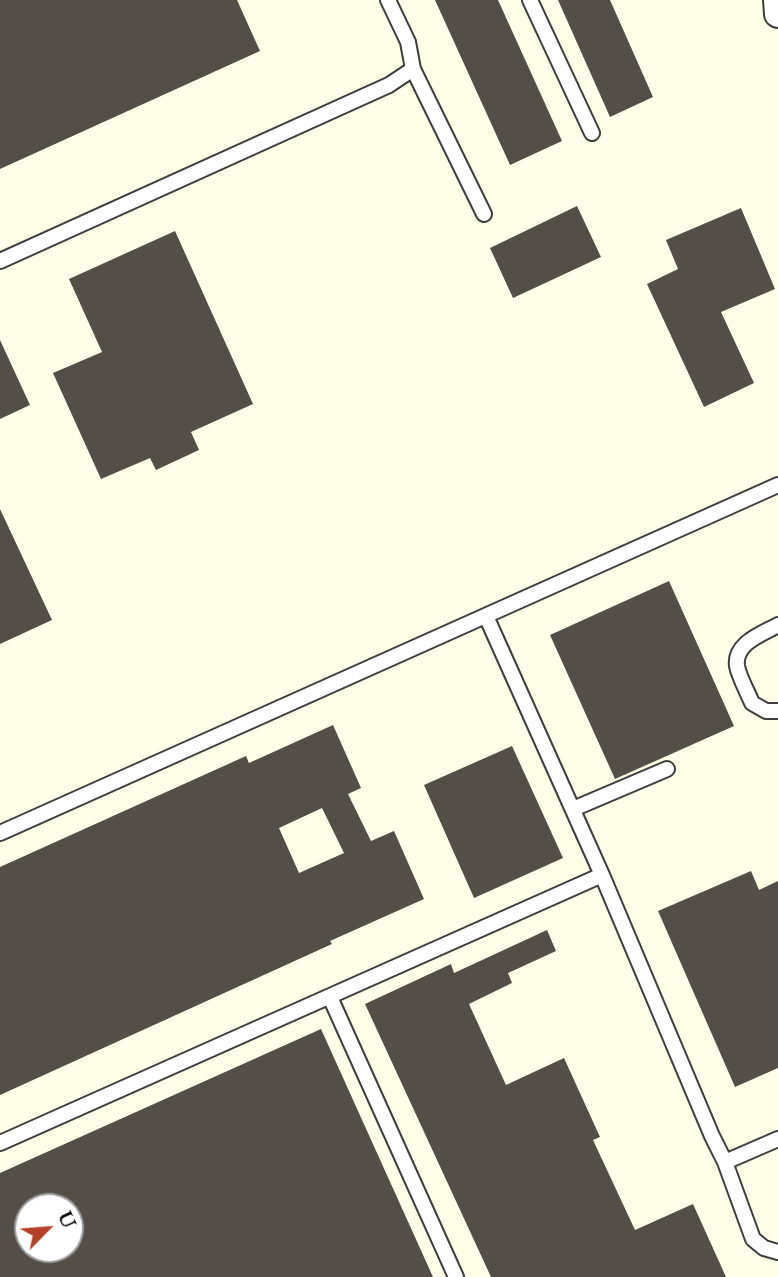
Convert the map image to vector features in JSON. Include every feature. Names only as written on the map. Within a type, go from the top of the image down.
[{"type":"street","points":[[776,0],[778,14]]},
{"type":"lane","points":[[388,0],[408,42],[413,69],[484,214]]},
{"type":"lane","points":[[530,0],[592,134]]},
{"type":"lane","points":[[0,261],[389,85],[413,69]]},
{"type":"lane","points":[[0,833],[778,485]]},
{"type":"lane","points":[[486,616],[602,875],[725,1162],[753,1239],[764,1248],[778,1252]]},
{"type":"lane","points":[[778,625],[747,642],[739,652],[737,666],[752,703],[766,710],[778,711]]},
{"type":"lane","points":[[573,809],[667,769]]},
{"type":"lane","points":[[0,1143],[602,875]]},
{"type":"lane","points":[[330,997],[456,1277]]},
{"type":"lane","points":[[725,1162],[778,1139]]},
{"type":"building","points":[[0,0],[237,0],[260,51],[0,169]]},
{"type":"building","points":[[435,0],[498,0],[562,141],[510,165]]},
{"type":"building","points":[[558,0],[610,0],[653,97],[610,117]]},
{"type":"building","points":[[577,206],[601,257],[513,298],[490,248]]},
{"type":"building","points":[[741,208],[775,289],[721,312],[754,383],[704,407],[647,284],[678,269],[666,240]]},
{"type":"building","points":[[175,231],[253,404],[191,432],[199,450],[156,470],[150,458],[101,479],[53,373],[102,352],[69,279]]},
{"type":"building","points":[[0,340],[30,405],[0,419]]},
{"type":"building","points":[[0,509],[52,620],[0,644]]},
{"type":"building","points":[[669,581],[734,726],[615,779],[550,635]]},
{"type":"building","points":[[333,725],[361,788],[348,794],[371,841],[394,831],[424,899],[330,941],[332,944],[0,1095],[0,867],[246,756],[249,763]],"holes":[[[322,808],[344,853],[299,873],[279,828]]]},
{"type":"building","points":[[512,746],[563,858],[474,898],[424,785]]},
{"type":"building","points":[[751,871],[759,890],[778,881],[778,1068],[735,1087],[658,911]]},
{"type":"building","points":[[547,930],[556,951],[508,973],[512,983],[469,1004],[506,1085],[564,1058],[600,1137],[593,1140],[635,1230],[693,1204],[726,1277],[491,1277],[365,1004],[451,964],[454,973]]},
{"type":"building","points":[[321,1029],[433,1277],[0,1277],[0,1173]]}]
